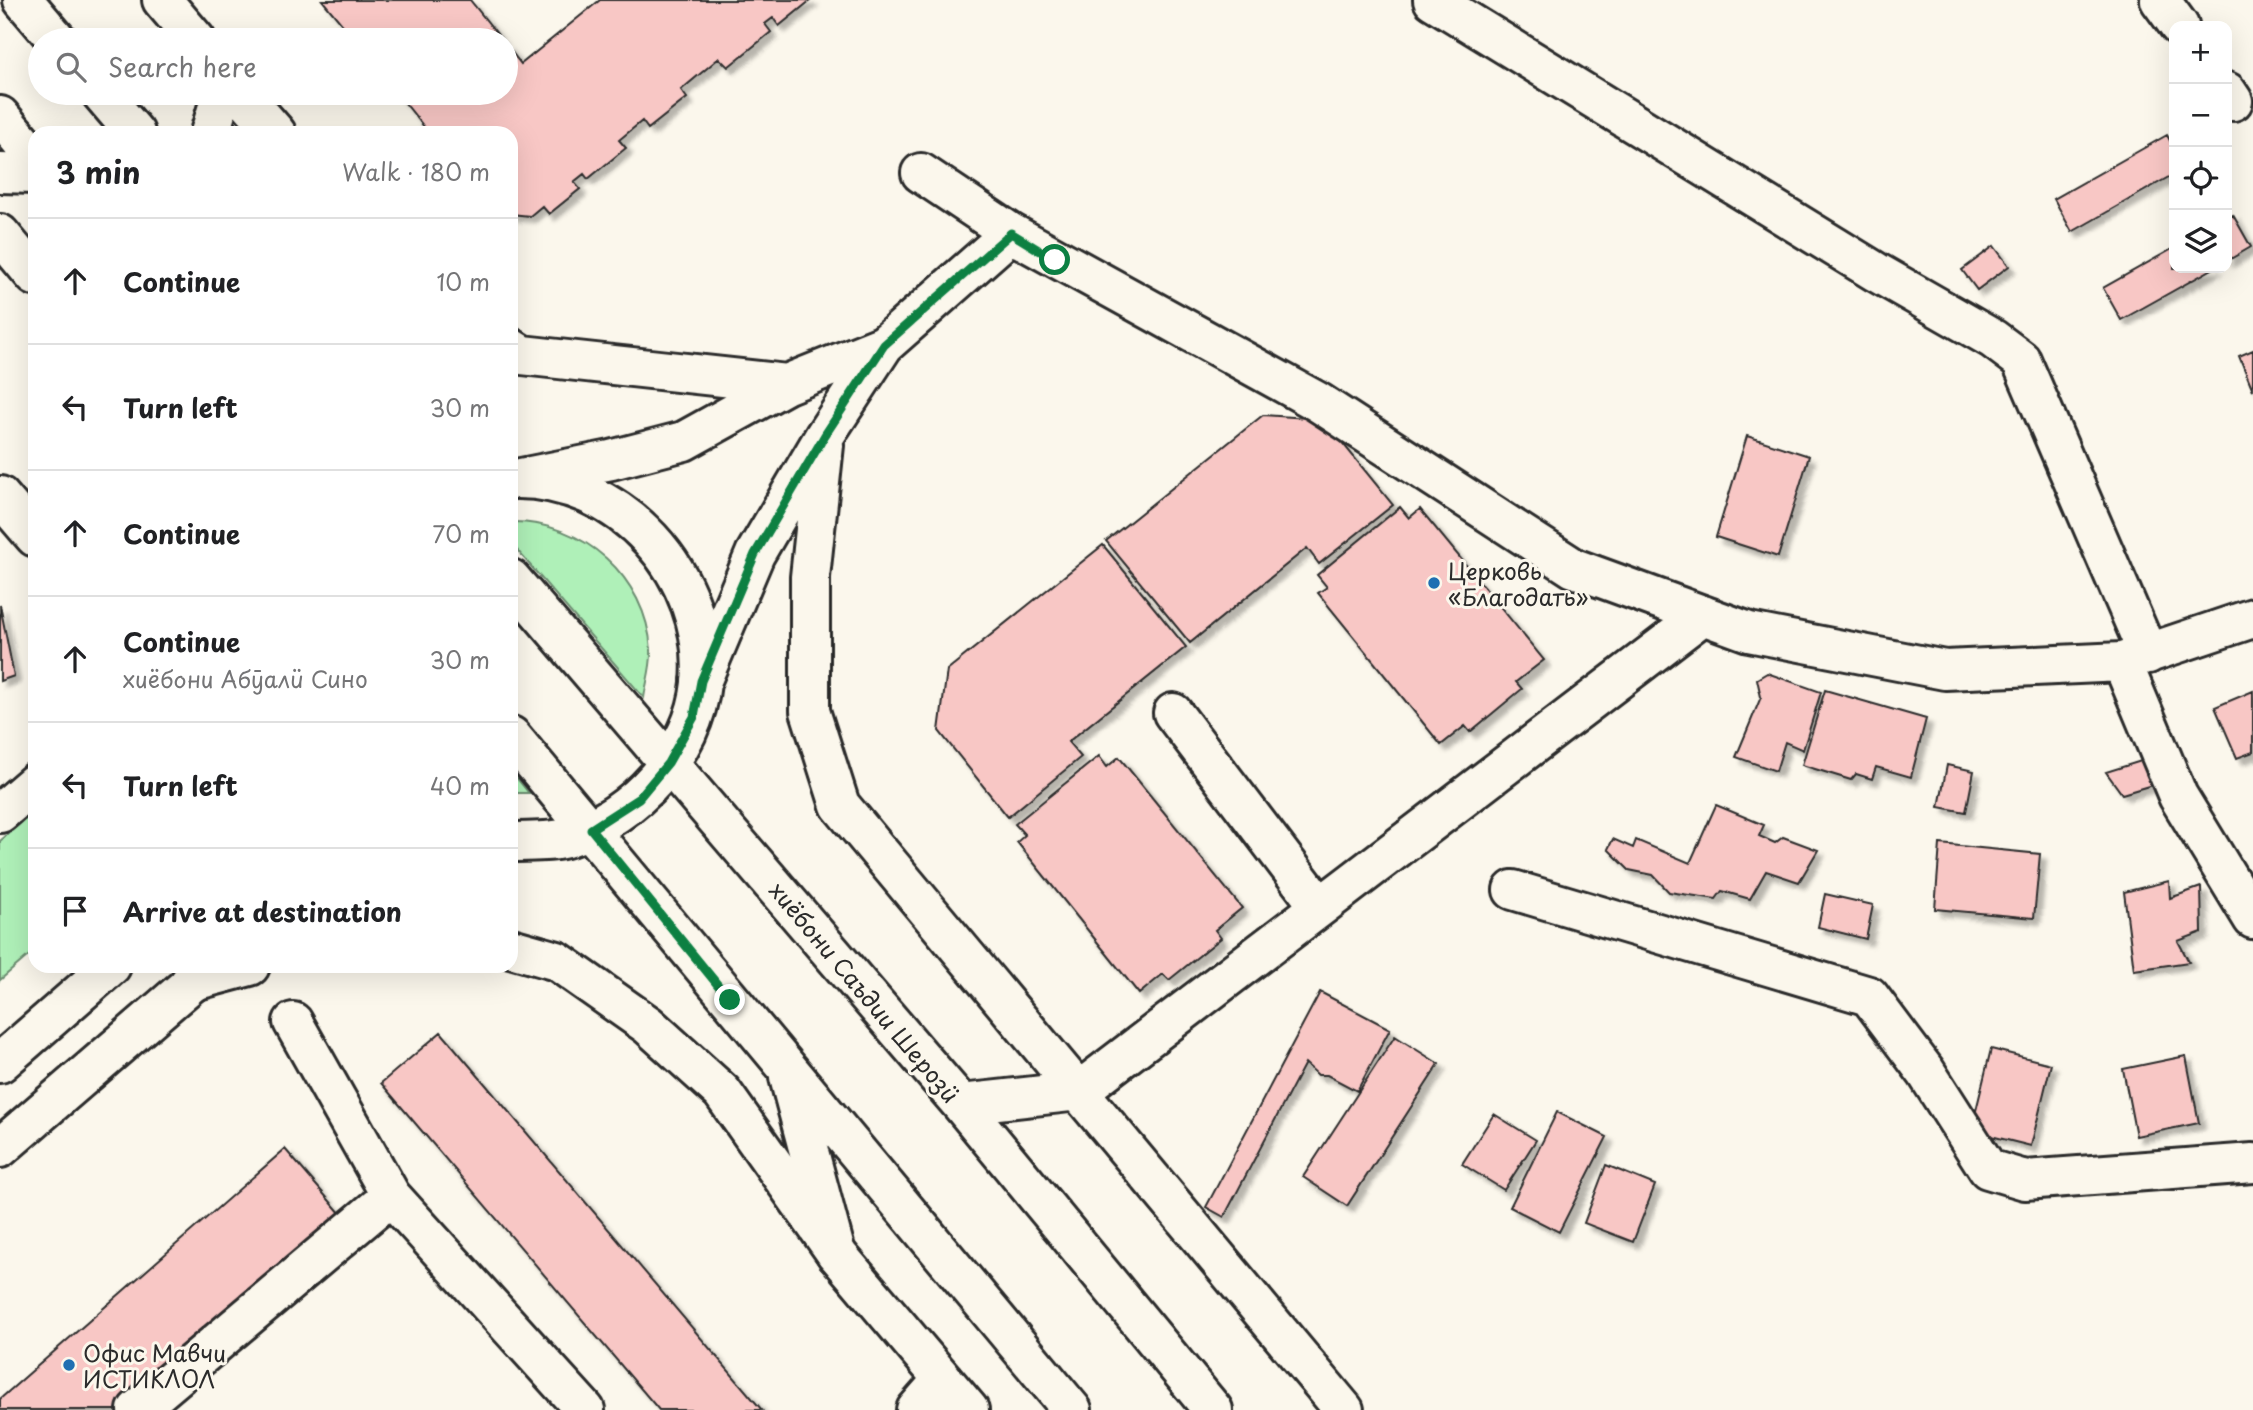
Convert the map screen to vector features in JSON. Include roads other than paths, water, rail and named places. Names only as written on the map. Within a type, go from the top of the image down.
[{"type":"street","points":[[23,0],[47,28]]},
{"type":"street","points":[[162,0],[186,28]]},
{"type":"street","points":[[1433,0],[1876,272],[1993,340],[2021,360],[2135,658],[2178,796],[2253,919]]},
{"type":"street","points":[[2160,0],[2175,21]]},
{"type":"street","points":[[111,105],[129,126]]},
{"type":"street","points":[[212,126],[218,105]]},
{"type":"street","points":[[252,105],[270,126]]},
{"type":"street","points":[[0,116],[28,149]]},
{"type":"street","points":[[0,173],[28,174]]},
{"type":"street","points":[[921,173],[1011,233],[1318,402],[1574,568],[1749,632],[1945,670],[2135,658],[2253,618]]},
{"type":"street","points":[[518,841],[566,838],[591,829],[639,798],[668,763],[694,717],[701,681],[755,554],[825,435],[884,345],[1011,233]]},
{"type":"street","points":[[0,234],[28,267]]},
{"type":"street","points":[[518,478],[611,460],[684,441],[787,384],[884,345]]},
{"type":"street","points":[[518,352],[562,360],[787,384]]},
{"type":"street","points":[[825,435],[810,577],[810,711],[840,805],[1344,1410]]},
{"type":"street","points":[[518,480],[575,487],[629,516],[638,525],[671,562],[696,619],[701,681]]},
{"type":"street","points":[[0,496],[28,529]]},
{"type":"street","name":"хиёбони Саъдии Шерозӣ","points":[[518,587],[961,1104],[1213,1410]]},
{"type":"street","points":[[961,1104],[1079,1091],[1703,615]]},
{"type":"street","points":[[1172,713],[1320,907]]},
{"type":"street","points":[[518,744],[1072,1410]]},
{"type":"street","points":[[0,813],[28,789]]},
{"type":"street","points":[[1513,890],[1869,996],[1926,1072],[1988,1168],[2025,1180],[2253,1163]]},
{"type":"street","points":[[518,950],[556,961],[648,1025],[722,1092],[836,1253],[969,1410]]},
{"type":"street","points":[[0,1063],[103,973]]},
{"type":"street","points":[[0,1148],[200,974]]},
{"type":"street","points":[[293,1022],[391,1196],[585,1410]]},
{"type":"street","points":[[785,1065],[836,1253]]},
{"type":"street","points":[[137,1410],[391,1196]]},
{"type":"street","points":[[916,1410],[943,1379]]},
{"type":"place","name":"Церковь «Благодать»","points":[[1434,583]]},
{"type":"place","name":"Офис Мавчи ИСТИКЛОЛ","points":[[69,1365]]}]
